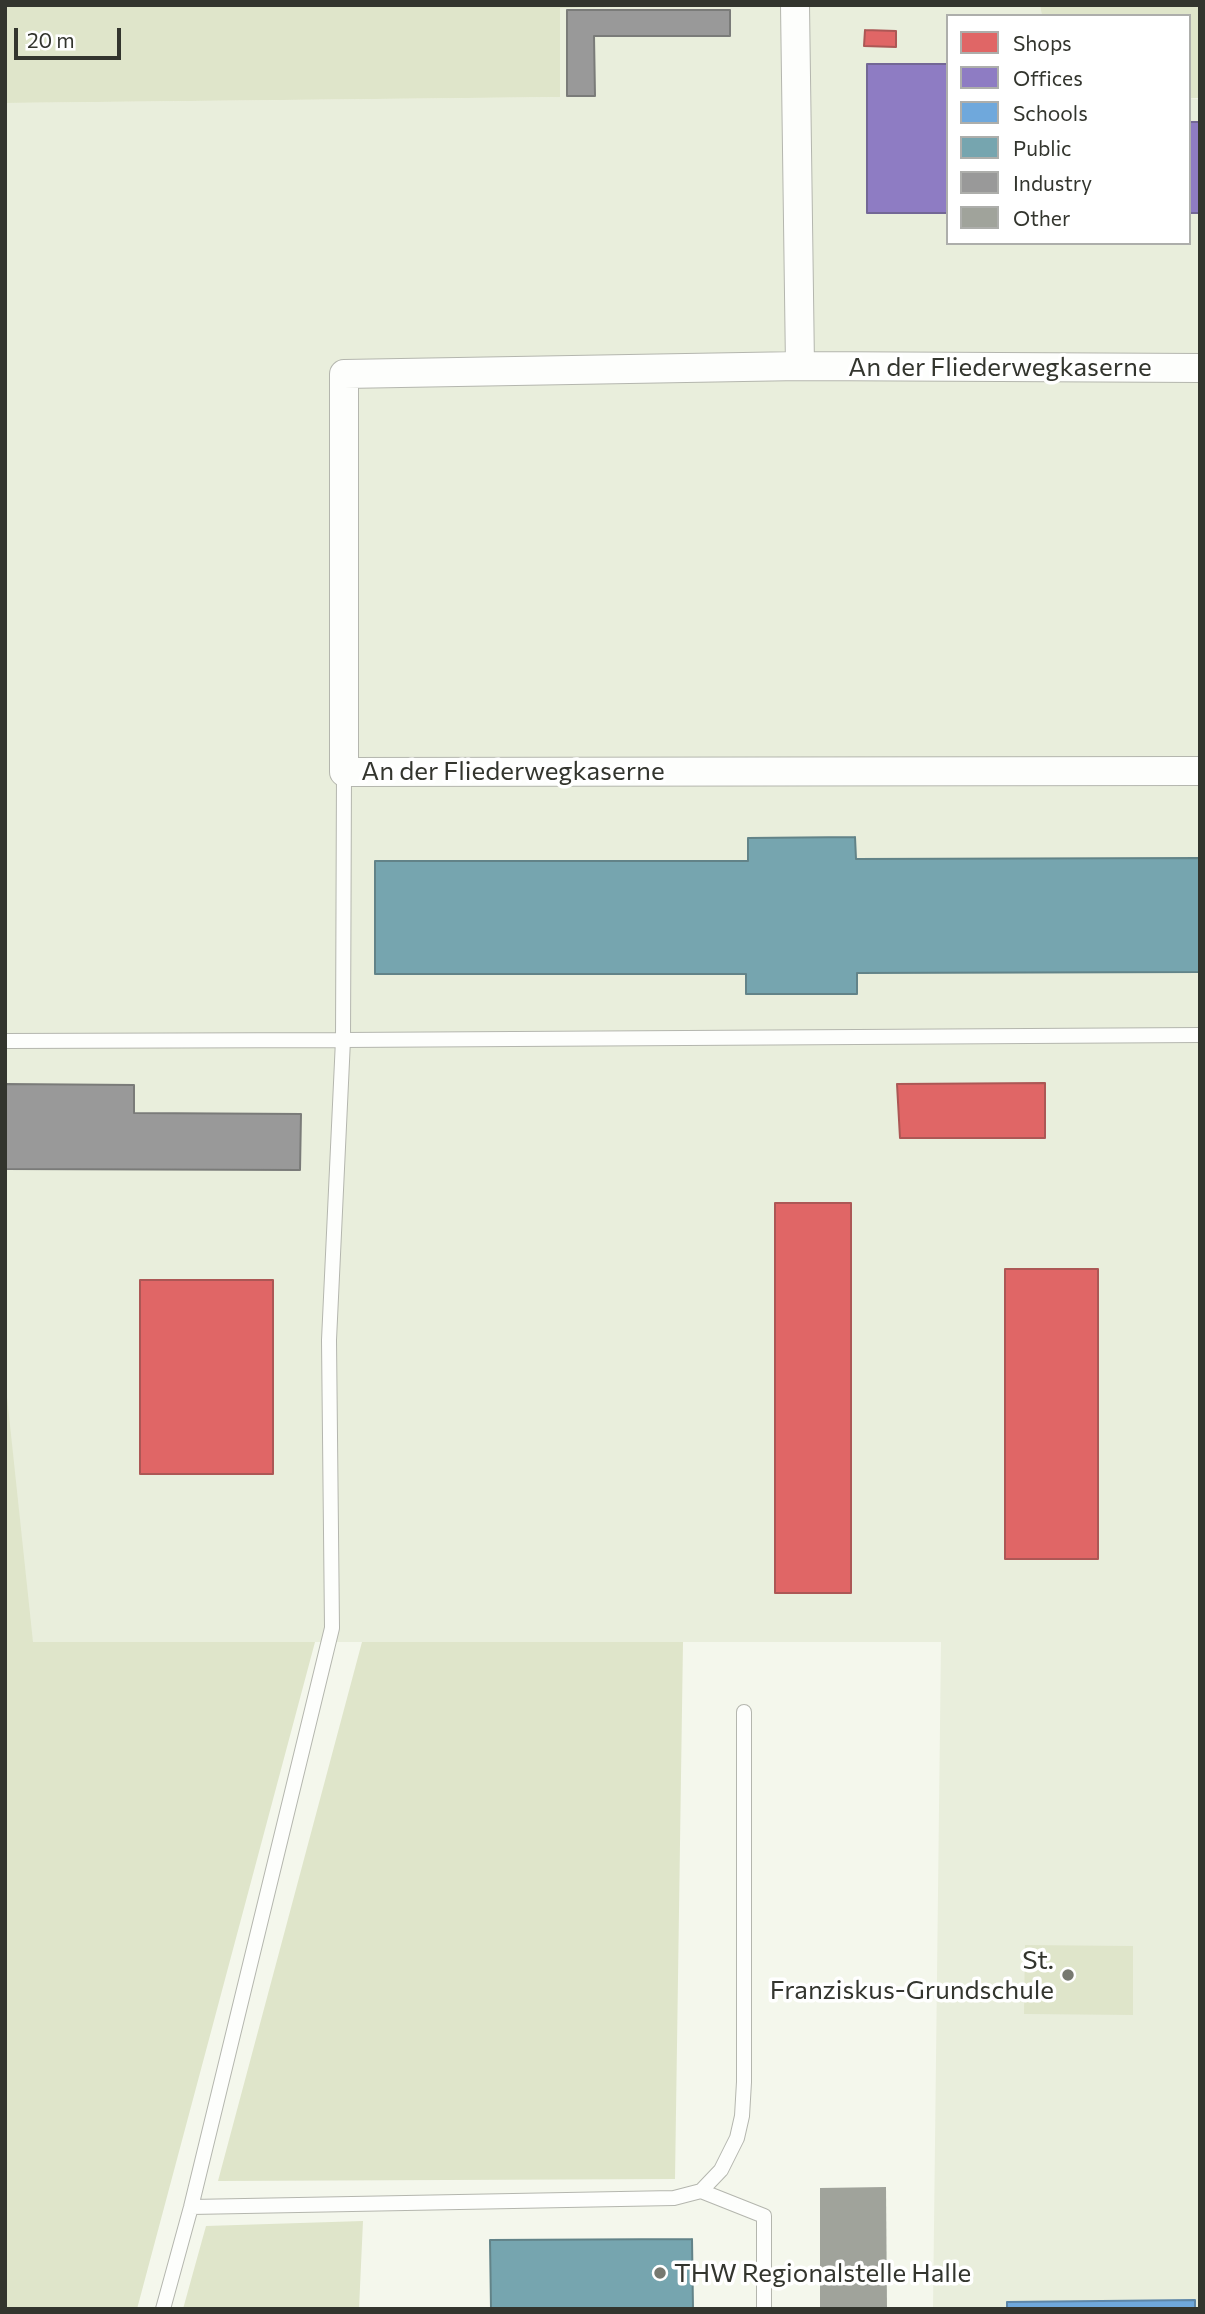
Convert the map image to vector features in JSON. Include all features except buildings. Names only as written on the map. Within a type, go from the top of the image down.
[{"type":"street","points":[[795,5],[800,366]]},
{"type":"street","name":"An der Fliederwegkaserne","points":[[1200,368],[800,366],[344,374],[344,772],[1200,771]]},
{"type":"lane","points":[[163,2309],[191,2207],[332,1628],[329,1340],[344,1040],[344,772]]},
{"type":"lane","points":[[5,1041],[1200,1035]]},
{"type":"lane","points":[[701,2192],[721,2169],[737,2138],[742,2116],[744,1712]]},
{"type":"lane","points":[[191,2207],[674,2198],[701,2192],[764,2216],[764,2309]]},
{"type":"shaded area","points":[[5,5],[716,6],[560,8],[560,97],[5,103]]},
{"type":"shaded area","points":[[1040,5],[1042,14],[946,14],[946,245],[1191,245],[1191,98],[1200,99],[1200,2309],[933,2309],[941,1642],[5,1642],[5,103],[559,97],[559,8]]},
{"type":"shaded area","points":[[1040,5],[1200,5],[1200,98],[1191,98],[1191,14],[1042,14]]},
{"type":"shaded area","points":[[5,1378],[33,1642],[315,1642],[137,2309],[5,2309]]},
{"type":"shaded area","points":[[362,1642],[683,1642],[675,2179],[218,2181]]},
{"type":"shaded area","points":[[1025,1945],[1133,1946],[1133,2015],[1024,2014]]},
{"type":"shaded area","points":[[363,2221],[359,2309],[183,2309],[206,2226]]},
{"type":"place","name":"St. Franziskus-Grundschule","points":[[1068,1975]]},
{"type":"place","name":"THW Regionalstelle Halle","points":[[660,2273]]}]
